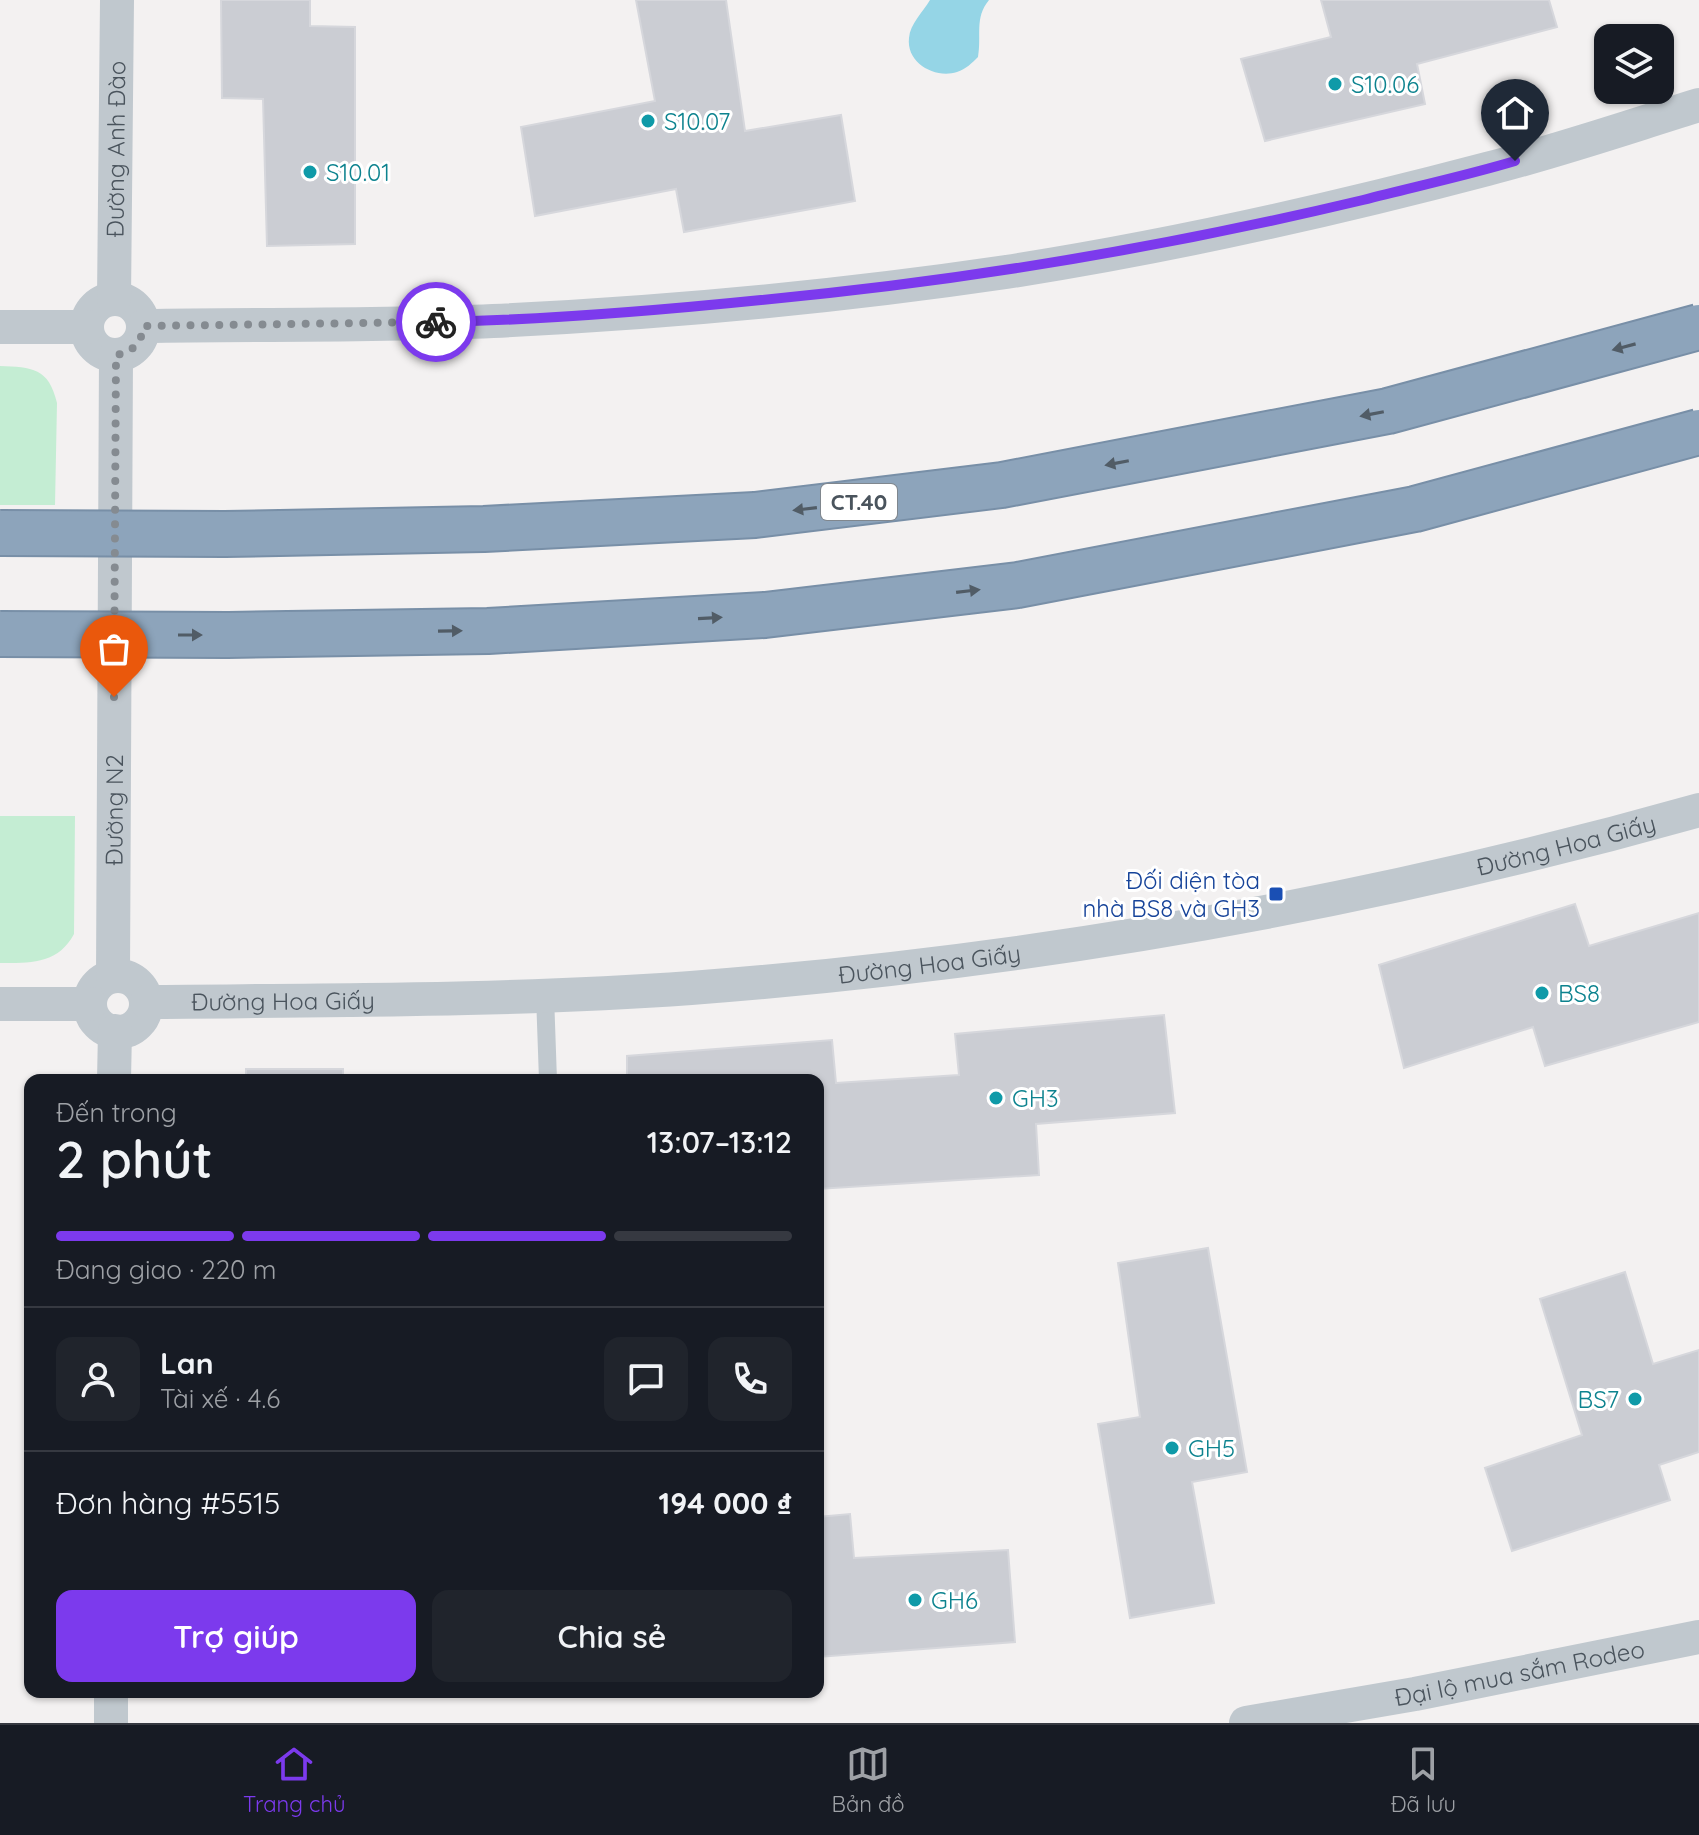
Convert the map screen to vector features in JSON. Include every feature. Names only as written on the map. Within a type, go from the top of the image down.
[{"type":"highway","name":"CT.40","points":[[0,533],[225,534],[484,529],[755,515],[971,489],[1388,411],[1699,327]]},
{"type":"highway","points":[[0,634],[228,635],[488,631],[765,615],[1018,585],[1415,509],[1699,432]]},
{"type":"street","name":"Đường Anh Đào","points":[[114,299],[117,0]]},
{"type":"street","points":[[144,326],[491,321],[623,313],[826,294],[1006,272],[1191,238],[1490,169],[1699,105]]},
{"type":"street","points":[[114,299],[134,306],[144,326],[136,346],[125,354],[116,355],[96,347],[88,336],[87,327],[95,307],[114,299]]},
{"type":"street","points":[[0,327],[87,327]]},
{"type":"street","name":"Đường N2","points":[[113,976],[116,355]]},
{"type":"street","name":"Đường Hoa Giấy","points":[[147,1002],[545,995],[689,988],[1003,955],[1293,908],[1440,877],[1597,839],[1699,810]]},
{"type":"street","points":[[113,976],[126,976],[133,980],[143,990],[147,1002],[136,1026],[123,1032],[99,1024],[90,1004],[98,984],[113,976]]},
{"type":"street","points":[[0,1004],[90,1004]]},
{"type":"street","points":[[114,1074],[115,1031]]},
{"type":"street","name":"Đại lộ mua sắm Rodeo","points":[[1246,1723],[1431,1691],[1699,1637]]},
{"type":"street","points":[[111,1698],[111,1723]]},
{"type":"lane","points":[[545,995],[548,1074]]},
{"type":"green space","points":[[0,366],[38,372],[54,391],[57,403],[55,505],[0,505]]},
{"type":"green space","points":[[0,816],[75,816],[74,934],[60,951],[43,960],[0,963]]},
{"type":"water","points":[[930,0],[989,0],[980,20],[978,57],[960,71],[948,74],[931,71],[912,55],[910,33]]},
{"type":"building","name":"S10.01","points":[[221,0],[310,0],[310,26],[355,27],[355,244],[267,246],[263,99],[222,98]]},
{"type":"building","name":"S10.07","points":[[636,0],[726,0],[745,131],[841,115],[855,201],[684,232],[676,189],[535,216],[521,127],[655,101]]},
{"type":"building","name":"S10.06","points":[[1321,0],[1549,0],[1557,27],[1417,64],[1425,104],[1265,141],[1241,59],[1331,37]]},
{"type":"building","name":"BS8","points":[[1575,904],[1589,946],[1699,913],[1699,1022],[1545,1066],[1533,1027],[1404,1068],[1379,965]]},
{"type":"building","name":"GH3","points":[[1164,1015],[1175,1113],[1036,1124],[1039,1175],[824,1189],[824,1074],[627,1074],[627,1056],[832,1040],[836,1083],[959,1075],[955,1034]]},
{"type":"building","points":[[246,1069],[343,1069],[343,1074],[246,1074]]},
{"type":"building","name":"GH5","points":[[1208,1248],[1247,1472],[1192,1482],[1214,1603],[1130,1618],[1098,1424],[1140,1417],[1118,1263]]},
{"type":"building","name":"BS7","points":[[1625,1272],[1653,1364],[1699,1350],[1699,1452],[1659,1465],[1670,1500],[1512,1551],[1485,1468],[1582,1435],[1540,1299]]},
{"type":"building","name":"GH6","points":[[850,1514],[854,1558],[1008,1550],[1015,1642],[824,1657],[824,1516]]},
{"type":"way so far","points":[[114,697],[116,355],[125,354],[136,346],[144,326],[436,322]]},
{"type":"place","name":"S10.06","points":[[1335,84]]},
{"type":"place","name":"S10.07","points":[[648,121]]},
{"type":"place","name":"S10.01","points":[[310,172]]},
{"type":"place","name":"Đối diện tòa nhà BS8 và GH3","points":[[1276,894]]},
{"type":"place","name":"BS8","points":[[1542,993]]},
{"type":"place","name":"GH3","points":[[996,1098]]},
{"type":"place","name":"BS7","points":[[1635,1399]]},
{"type":"place","name":"GH5","points":[[1172,1448]]},
{"type":"place","name":"GH6","points":[[915,1600]]},
{"type":"route","points":[[436,322],[653,311],[1006,272],[1191,238],[1515,161]]}]
